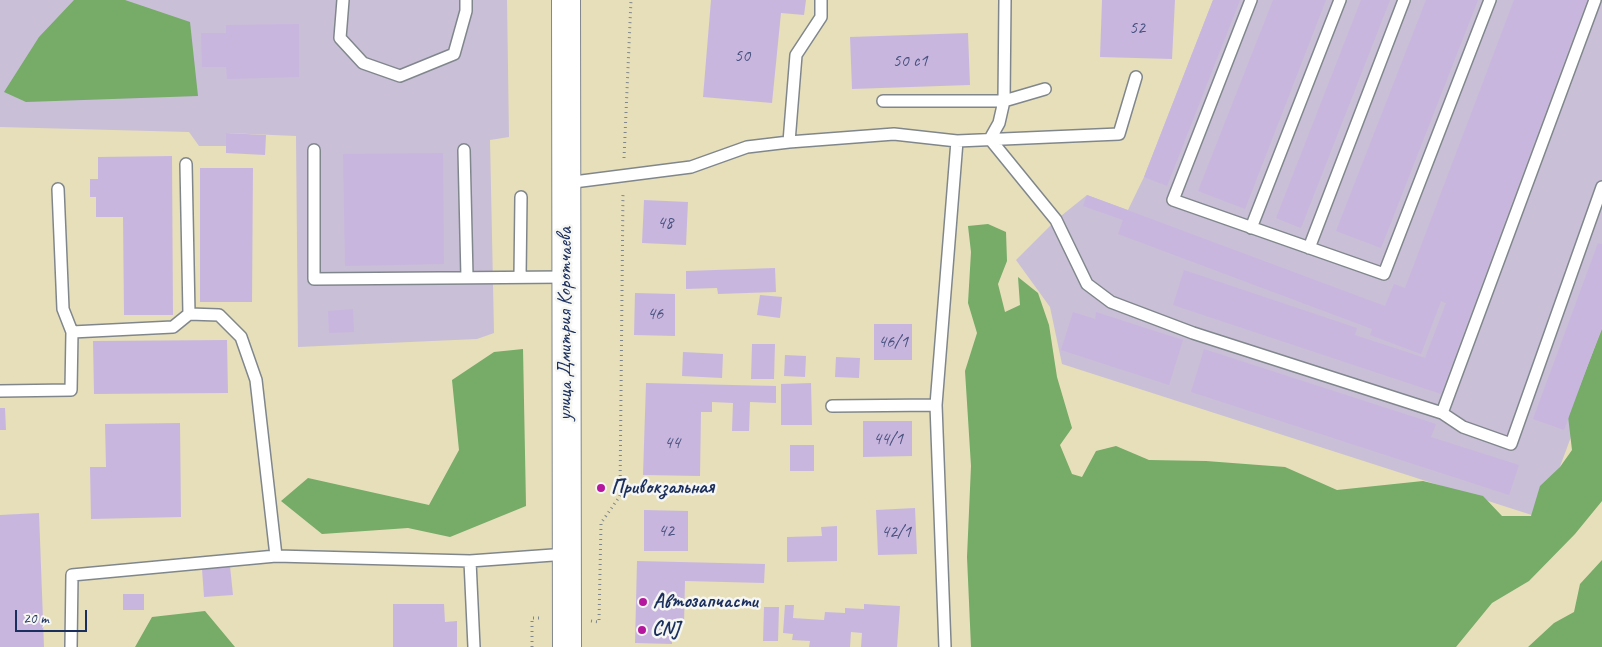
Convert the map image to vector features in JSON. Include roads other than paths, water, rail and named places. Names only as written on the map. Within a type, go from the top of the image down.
[{"type":"street","name":"улица Дмитрия Коротчаева","points":[[566,0],[567,647]]},
{"type":"lane","points":[[343,0],[340,38],[364,63],[400,76],[454,54],[466,11],[466,0]]},
{"type":"lane","points":[[789,142],[796,55],[821,17],[821,0]]},
{"type":"lane","points":[[990,139],[999,123],[1004,101],[1005,0]]},
{"type":"lane","points":[[1251,0],[1173,200],[1384,274],[1490,0]]},
{"type":"lane","points":[[1252,228],[1340,0]]},
{"type":"lane","points":[[1309,248],[1404,0]]},
{"type":"lane","points":[[1442,412],[1597,4]]},
{"type":"lane","points":[[566,183],[691,166],[747,147],[789,142],[894,134],[956,141],[1119,134],[1136,77]]},
{"type":"lane","points":[[883,101],[1004,101],[1044,89]]},
{"type":"lane","points":[[990,139],[1056,220],[1087,284],[1110,302],[1193,333],[1442,412],[1463,427],[1511,444],[1602,187]]},
{"type":"lane","points":[[945,647],[936,405],[956,141]]},
{"type":"lane","points":[[314,150],[314,279],[566,277]]},
{"type":"lane","points":[[464,150],[467,277]]},
{"type":"lane","points":[[186,164],[189,314]]},
{"type":"lane","points":[[0,391],[71,390],[72,332],[63,309],[58,189]]},
{"type":"lane","points":[[520,197],[520,277]]},
{"type":"lane","points":[[72,332],[173,328],[189,314],[219,315],[242,337],[256,380],[276,556]]},
{"type":"lane","points":[[832,406],[936,405]]},
{"type":"lane","points":[[71,647],[72,575],[276,556],[470,561],[567,554]]},
{"type":"lane","points":[[470,561],[474,647]]},
{"type":"place","name":"Привокзальная","points":[[601,488]]},
{"type":"place","name":"Автозапчасти","points":[[643,602]]},
{"type":"place","name":"CNJ","points":[[642,630]]}]
